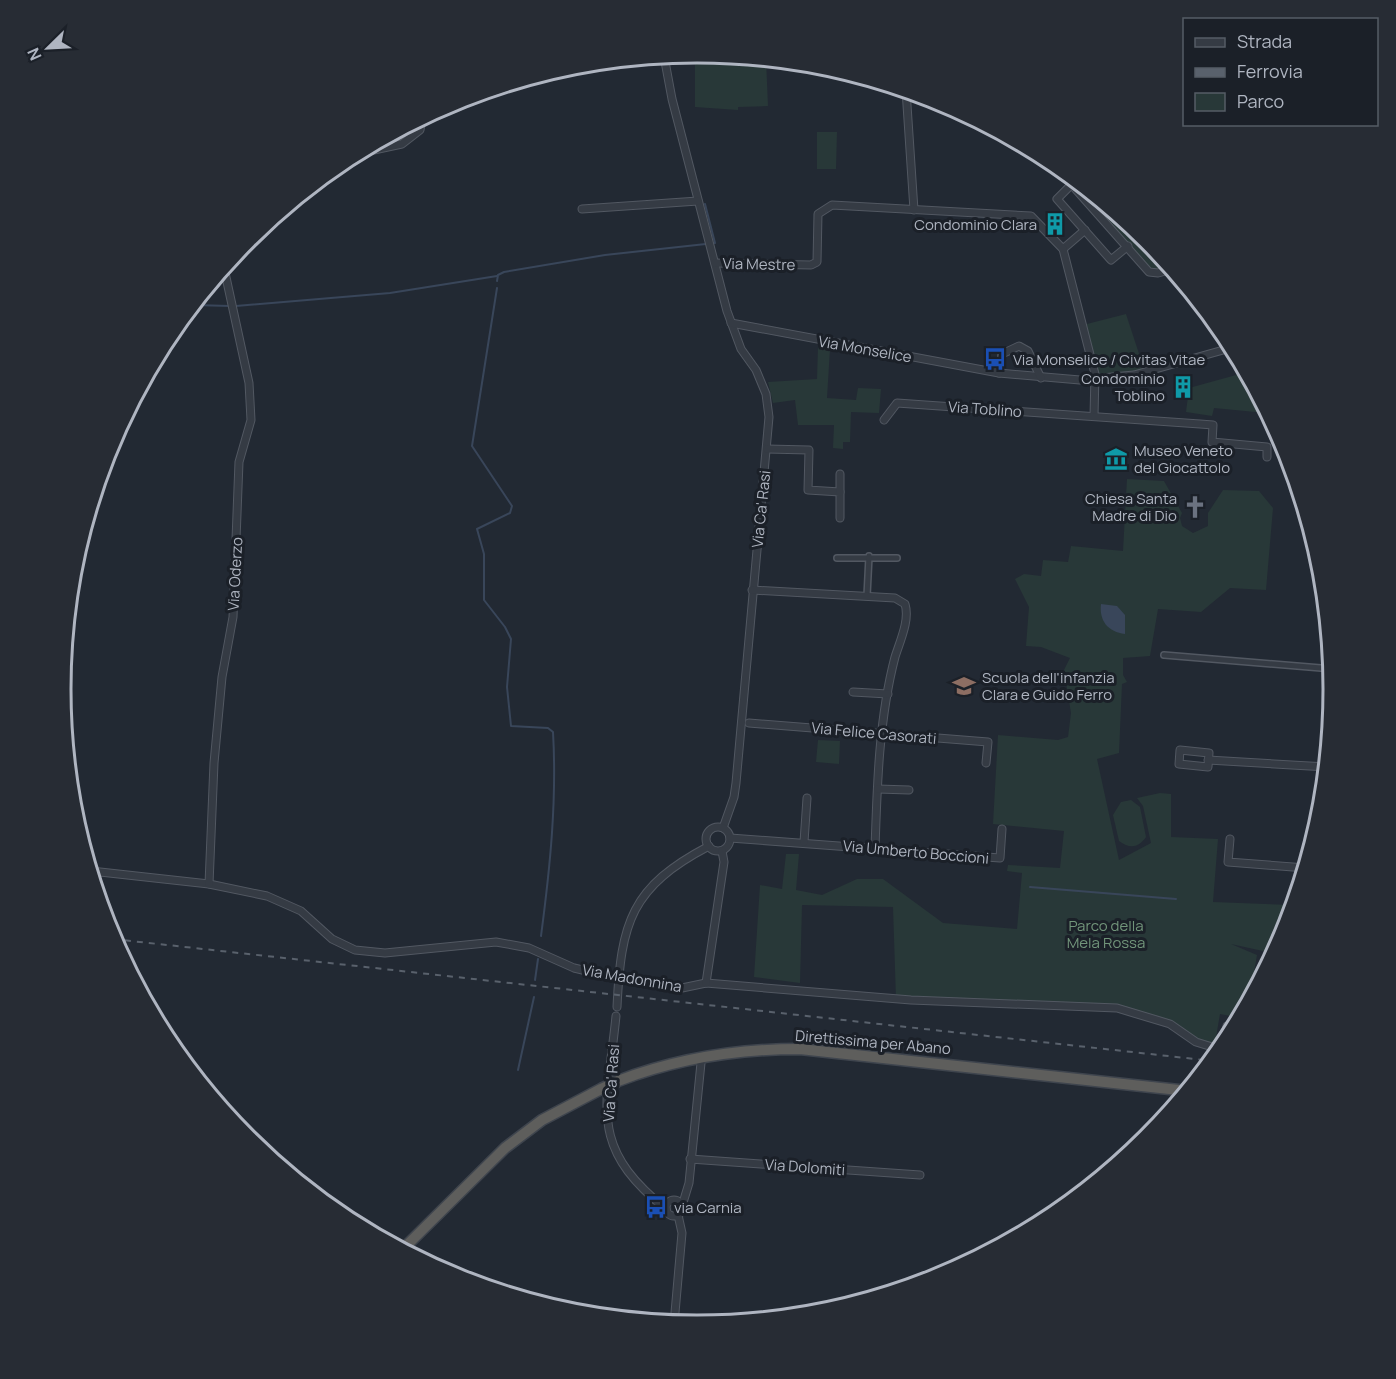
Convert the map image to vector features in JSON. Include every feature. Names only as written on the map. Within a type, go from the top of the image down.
[{"type":"highway","name":"Direttissima per Abano","points":[[408,1244],[505,1148],[542,1120],[618,1081],[657,1067],[707,1055],[746,1050],[800,1048],[1180,1090]]},
{"type":"street","name":"Via Ca' Rasi","points":[[617,1007],[625,939],[637,904],[657,879],[708,846],[706,839],[709,832],[715,828],[723,828],[734,798],[767,449],[766,394],[731,323],[698,201],[666,64]]},
{"type":"street","points":[[907,99],[914,210]]},
{"type":"street","points":[[384,148],[402,144],[420,128]]},
{"type":"street","points":[[1070,186],[1057,199],[1111,261],[1128,246]]},
{"type":"street","points":[[1080,193],[1149,272],[1165,271]]},
{"type":"street","points":[[582,208],[698,201]]},
{"type":"street","name":"Via Mestre","points":[[715,263],[811,265],[816,262],[818,214],[832,205],[1031,216],[1063,249]]},
{"type":"street","points":[[1085,230],[1063,249],[1095,379],[1094,416]]},
{"type":"street","name":"Via Oderzo","points":[[209,884],[214,763],[222,678],[233,617],[239,462],[251,420],[249,383],[226,277]]},
{"type":"street","name":"Via Monselice","points":[[731,323],[999,373],[1041,378],[1095,379],[1134,375],[1224,350]]},
{"type":"street","points":[[999,373],[1002,354],[1019,346],[1028,351],[1041,378]]},
{"type":"street","name":"Via Toblino","points":[[884,420],[897,403],[1213,425],[1212,442],[1267,447],[1267,457]]},
{"type":"street","points":[[767,449],[809,450],[808,490],[840,492]]},
{"type":"street","points":[[840,474],[840,518]]},
{"type":"street","points":[[867,596],[869,556]]},
{"type":"street","points":[[837,558],[869,556],[897,558]]},
{"type":"street","points":[[752,590],[900,599],[906,609],[888,694],[874,849]]},
{"type":"street","points":[[1164,655],[1323,668]]},
{"type":"street","points":[[853,692],[888,694]]},
{"type":"street","name":"Via Felice Casorati","points":[[740,723],[988,742],[986,763]]},
{"type":"street","points":[[1180,750],[1209,753],[1208,760],[1208,767],[1179,764],[1180,750]]},
{"type":"street","points":[[1208,760],[1319,767]]},
{"type":"street","points":[[878,789],[909,790]]},
{"type":"street","points":[[804,842],[807,798]]},
{"type":"street","points":[[708,846],[714,851],[722,851],[729,844],[730,838],[723,828]]},
{"type":"street","name":"Via Umberto Boccioni","points":[[730,838],[1000,858],[1002,829]]},
{"type":"street","points":[[1230,839],[1228,862],[1298,867]]},
{"type":"street","points":[[706,983],[724,862],[722,851]]},
{"type":"street","name":"Via Madonnina","points":[[99,872],[209,884],[267,896],[301,911],[333,939],[354,950],[385,953],[496,942],[530,948],[574,968],[612,977],[682,988],[706,983],[911,1000],[1117,1008],[1162,1021],[1197,1042],[1212,1047]]},
{"type":"street","name":"Via Ca' Rasi","points":[[616,1016],[608,1110],[609,1134],[615,1154],[632,1180],[658,1203],[674,1208]]},
{"type":"street","points":[[675,1315],[682,1227],[674,1208],[685,1195],[689,1183],[701,1063]]},
{"type":"street","name":"Via Dolomiti","points":[[690,1159],[920,1175]]},
{"type":"green space","points":[[695,63],[766,67],[768,106],[738,107],[738,110],[695,107]]},
{"type":"green space","points":[[817,132],[837,132],[836,169],[817,169]]},
{"type":"green space","points":[[1079,192],[1111,218],[1164,270],[1149,272]]},
{"type":"green space","points":[[1126,314],[1145,372],[1095,379],[1083,325]]},
{"type":"green space","points":[[818,347],[830,349],[827,398],[856,400],[858,388],[881,389],[879,413],[851,412],[850,442],[843,442],[843,449],[833,448],[834,425],[798,425],[795,400],[773,403],[768,382],[817,379]]},
{"type":"green space","points":[[1240,374],[1260,412],[1214,408],[1212,416],[1186,412],[1189,388]]},
{"type":"green space","name":"Parco della Mela Rossa","points":[[1127,479],[1164,481],[1182,513],[1180,518],[1182,526],[1193,533],[1208,526],[1208,513],[1223,490],[1259,491],[1273,508],[1266,590],[1230,588],[1201,612],[1158,609],[1150,656],[1123,658],[1123,675],[1127,682],[1122,684],[1119,753],[1097,759],[1119,860],[1151,843],[1143,806],[1137,798],[1160,793],[1171,794],[1171,837],[1218,839],[1213,902],[1286,905],[1267,952],[1231,944],[1257,955],[1252,982],[1233,1016],[1220,1014],[1215,1044],[1212,1048],[1170,1024],[1129,1010],[896,999],[893,907],[802,905],[800,983],[754,977],[760,885],[782,889],[786,854],[799,854],[796,890],[822,895],[857,879],[883,879],[943,923],[1017,929],[1022,873],[1007,871],[1008,865],[1060,868],[1064,831],[993,824],[998,735],[1058,740],[1068,737],[1071,713],[1064,670],[1070,658],[1041,647],[1026,646],[1029,607],[1015,579],[1024,574],[1041,576],[1043,560],[1068,562],[1071,546],[1123,551]]},
{"type":"green space","points":[[818,740],[840,741],[839,764],[816,762]]},
{"type":"green space","points":[[1131,800],[1140,807],[1146,837],[1134,846],[1119,841],[1113,815],[1121,802]]},
{"type":"water","points":[[1101,604],[1117,606],[1125,615],[1125,634],[1114,631],[1106,625],[1102,616]]},
{"type":"waterway","points":[[497,281],[498,275],[504,272],[605,255],[715,243],[705,204]]},
{"type":"waterway","points":[[236,306],[390,293],[497,276]]},
{"type":"waterway","points":[[497,288],[472,446],[512,506],[510,513],[477,529],[484,554],[484,600],[505,627],[511,639],[507,687],[511,726],[548,728],[553,732],[552,834],[541,936]]},
{"type":"waterway","points":[[203,305],[230,306]]},
{"type":"waterway","points":[[1030,887],[1176,899]]},
{"type":"waterway","points":[[535,980],[538,959]]},
{"type":"waterway","points":[[518,1070],[534,997]]},
{"type":"railway","points":[[124,940],[1203,1060]]},
{"type":"place","name":"Condominio Clara","points":[[1055,224]]},
{"type":"place","name":"Via Monselice / Civitas Vitae","points":[[995,359]]},
{"type":"place","name":"Condominio Toblino","points":[[1183,387]]},
{"type":"place","name":"Museo Veneto del Giocattolo","points":[[1116,459]]},
{"type":"place","name":"Chiesa Santa Madre di Dio","points":[[1195,507]]},
{"type":"place","name":"Scuola dell'infanzia Clara e Guido Ferro","points":[[964,686]]},
{"type":"place","name":"via Carnia","points":[[656,1207]]}]
